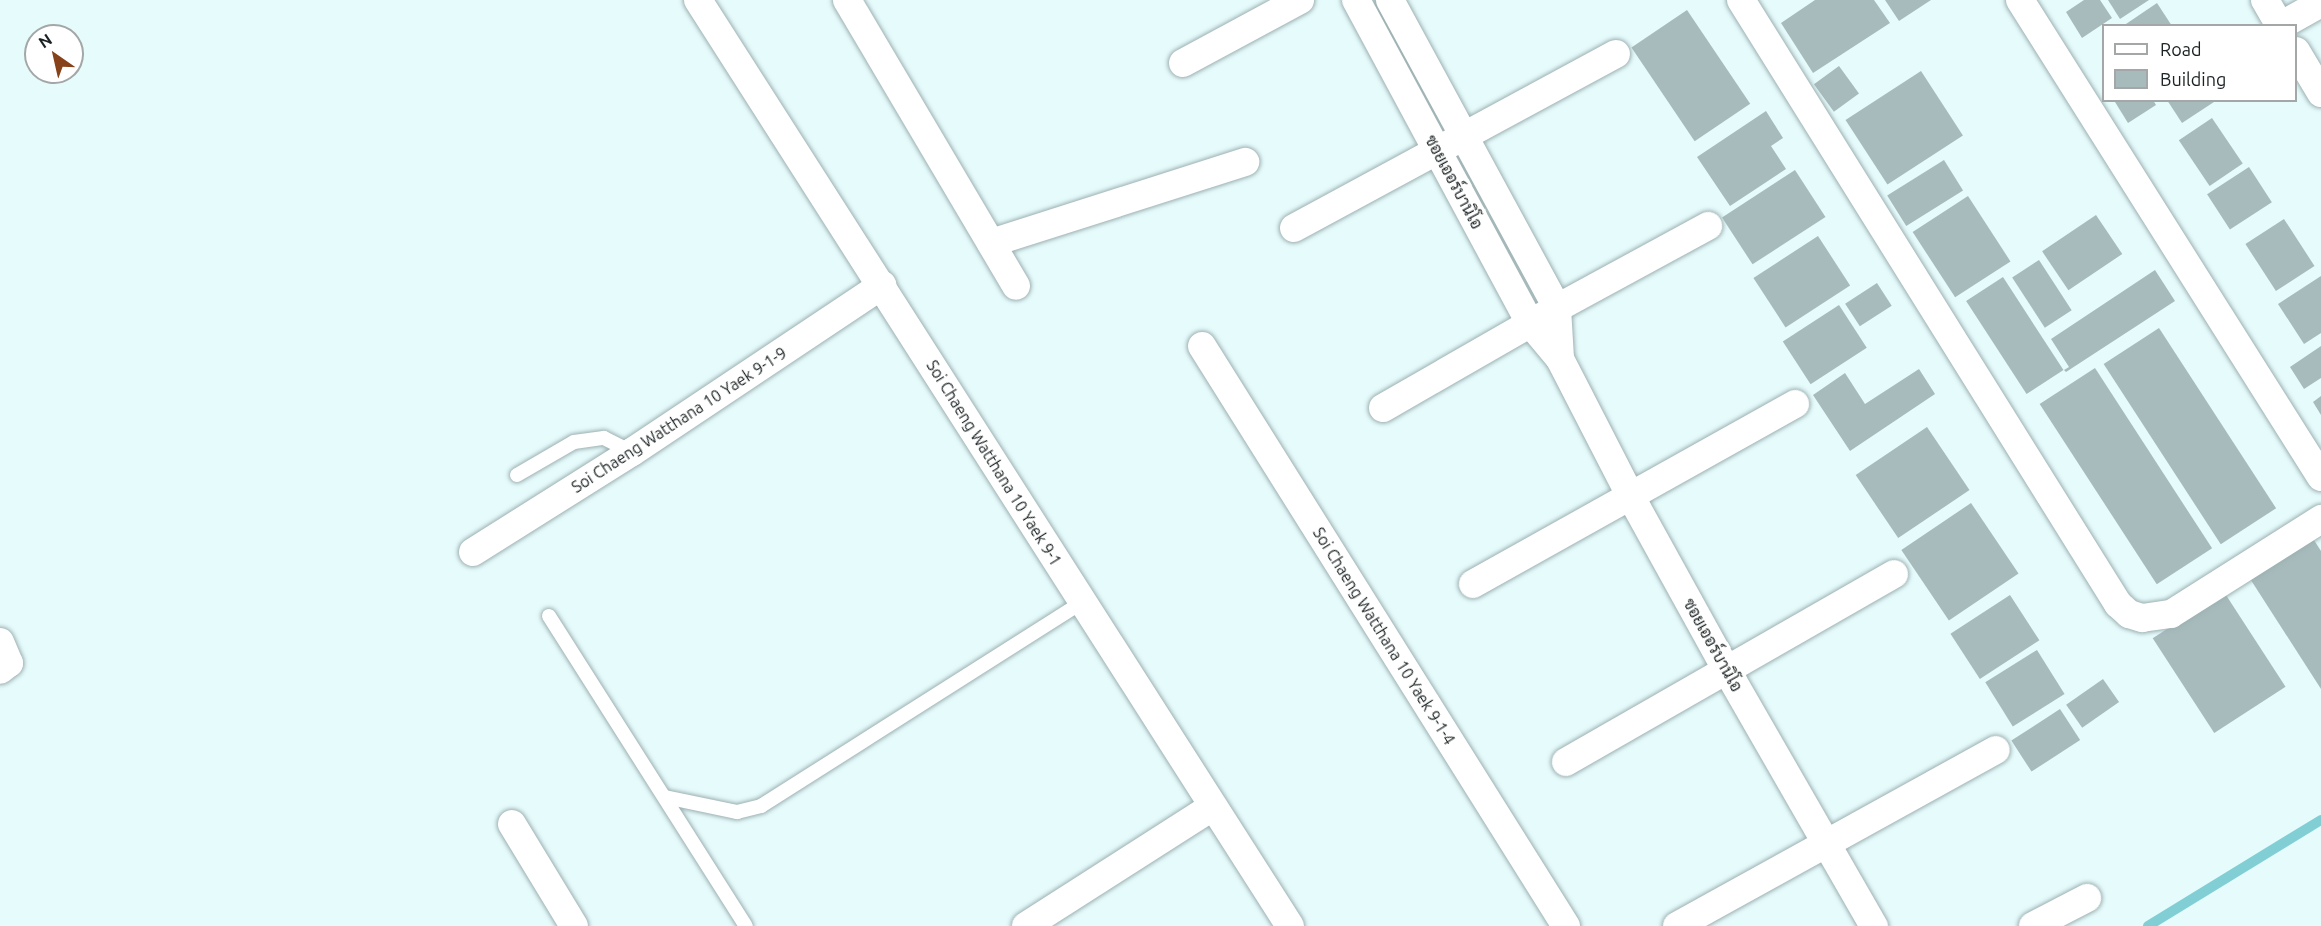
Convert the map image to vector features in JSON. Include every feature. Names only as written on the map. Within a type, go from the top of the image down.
[{"type":"street","name":"Soi Chaeng Watthana 10 Yaek 9-1","points":[[698,0],[1290,926]]},
{"type":"street","points":[[847,0],[1016,286]]},
{"type":"street","points":[[1184,63],[1300,0]]},
{"type":"street","name":"ซอยเออร์บานิโอ","points":[[1356,0],[1530,323],[1560,358],[1631,496],[1726,669],[1874,926]]},
{"type":"street","name":"ซอยเออร์บานิโอ","points":[[1390,0],[1557,308],[1560,358]]},
{"type":"street","points":[[1741,0],[2118,604],[2129,614],[2142,618],[2172,614],[2321,519]]},
{"type":"street","points":[[2020,0],[2321,477]]},
{"type":"street","points":[[2265,0],[2279,24]]},
{"type":"street","points":[[2284,24],[2321,3]]},
{"type":"street","points":[[1294,228],[1465,138],[1616,54]]},
{"type":"street","points":[[2297,54],[2321,93]]},
{"type":"street","points":[[991,243],[1245,162]]},
{"type":"street","points":[[1383,408],[1530,323],[1708,226]]},
{"type":"street","name":"Soi Chaeng Watthana 10 Yaek 9-1-9","points":[[473,552],[632,452],[882,285]]},
{"type":"street","name":"Soi Chaeng Watthana 10 Yaek 9-1-4","points":[[1202,346],[1566,926]]},
{"type":"street","points":[[1473,584],[1795,404]]},
{"type":"street","points":[[1566,762],[1894,574]]},
{"type":"street","points":[[0,642],[9,663],[0,670]]},
{"type":"street","points":[[1677,926],[1826,846],[1996,750]]},
{"type":"street","points":[[1026,926],[1212,807]]},
{"type":"street","points":[[512,824],[574,926]]},
{"type":"street","points":[[2033,926],[2087,898]]},
{"type":"lane","points":[[518,475],[574,442],[604,438],[632,452]]},
{"type":"lane","points":[[664,797],[737,812],[761,806],[1082,602]]},
{"type":"lane","points":[[549,616],[746,926]]},
{"type":"building","points":[[1815,0],[1874,0],[1890,23],[1813,73],[1781,23]]},
{"type":"building","points":[[1885,0],[1931,0],[1899,21]]},
{"type":"building","points":[[2084,0],[2100,0],[2112,18],[2082,38],[2066,12]]},
{"type":"building","points":[[2108,0],[2149,0],[2120,19]]},
{"type":"building","points":[[2157,3],[2171,24],[2126,24]]},
{"type":"building","points":[[1687,10],[1750,104],[1695,141],[1631,47]]},
{"type":"building","points":[[1839,66],[1859,94],[1834,112],[1814,84]]},
{"type":"building","points":[[1921,71],[1963,136],[1887,185],[1846,120]]},
{"type":"building","points":[[2115,102],[2154,102],[2156,105],[2128,123]]},
{"type":"building","points":[[2168,102],[2214,102],[2182,123]]},
{"type":"building","points":[[1766,111],[1783,138],[1771,146],[1786,169],[1730,206],[1697,157]]},
{"type":"building","points":[[2212,118],[2243,164],[2210,186],[2179,140]]},
{"type":"building","points":[[1944,160],[1963,191],[1906,226],[1887,196]]},
{"type":"building","points":[[2249,167],[2272,202],[2230,229],[2207,194]]},
{"type":"building","points":[[1795,170],[1825,217],[1753,264],[1722,217]]},
{"type":"building","points":[[1968,196],[2010,261],[1955,297],[1913,232]]},
{"type":"building","points":[[2096,215],[2122,254],[2068,290],[2042,251]]},
{"type":"building","points":[[2284,219],[2314,266],[2276,291],[2245,244]]},
{"type":"building","points":[[1818,236],[1850,285],[1786,327],[1753,278]]},
{"type":"building","points":[[2039,260],[2072,310],[2045,328],[2012,277]]},
{"type":"building","points":[[2155,270],[2175,301],[2066,372],[2064,370],[2069,367],[2051,339]]},
{"type":"building","points":[[2321,276],[2321,333],[2304,344],[2278,304]]},
{"type":"building","points":[[2003,277],[2063,370],[2027,394],[1966,301]]},
{"type":"building","points":[[1877,283],[1892,306],[1860,326],[1845,304]]},
{"type":"building","points":[[1839,305],[1867,348],[1811,384],[1783,341]]},
{"type":"building","points":[[2159,328],[2276,508],[2221,544],[2104,364]]},
{"type":"building","points":[[2321,346],[2321,378],[2304,389],[2290,367]]},
{"type":"building","points":[[2095,368],[2212,548],[2157,584],[2040,404]]},
{"type":"building","points":[[1919,369],[1935,394],[1850,451],[1813,395],[1845,373],[1865,404]]},
{"type":"building","points":[[2321,396],[2321,415],[2313,402]]},
{"type":"building","points":[[1927,427],[1969,490],[1898,538],[1856,475]]},
{"type":"building","points":[[1971,503],[2019,573],[1949,620],[1901,550]]},
{"type":"building","points":[[2310,534],[2321,551],[2321,689],[2247,574]]},
{"type":"building","points":[[2224,592],[2286,687],[2214,733],[2153,638]]},
{"type":"building","points":[[2010,595],[2039,640],[1980,679],[1950,634]]},
{"type":"building","points":[[2037,650],[2065,694],[2013,726],[1985,682]]},
{"type":"building","points":[[2103,679],[2119,702],[2082,728],[2066,705]]},
{"type":"building","points":[[2060,709],[2080,740],[2032,772],[2011,741]]},
{"type":"waterway","points":[[2148,926],[2321,820]]}]
